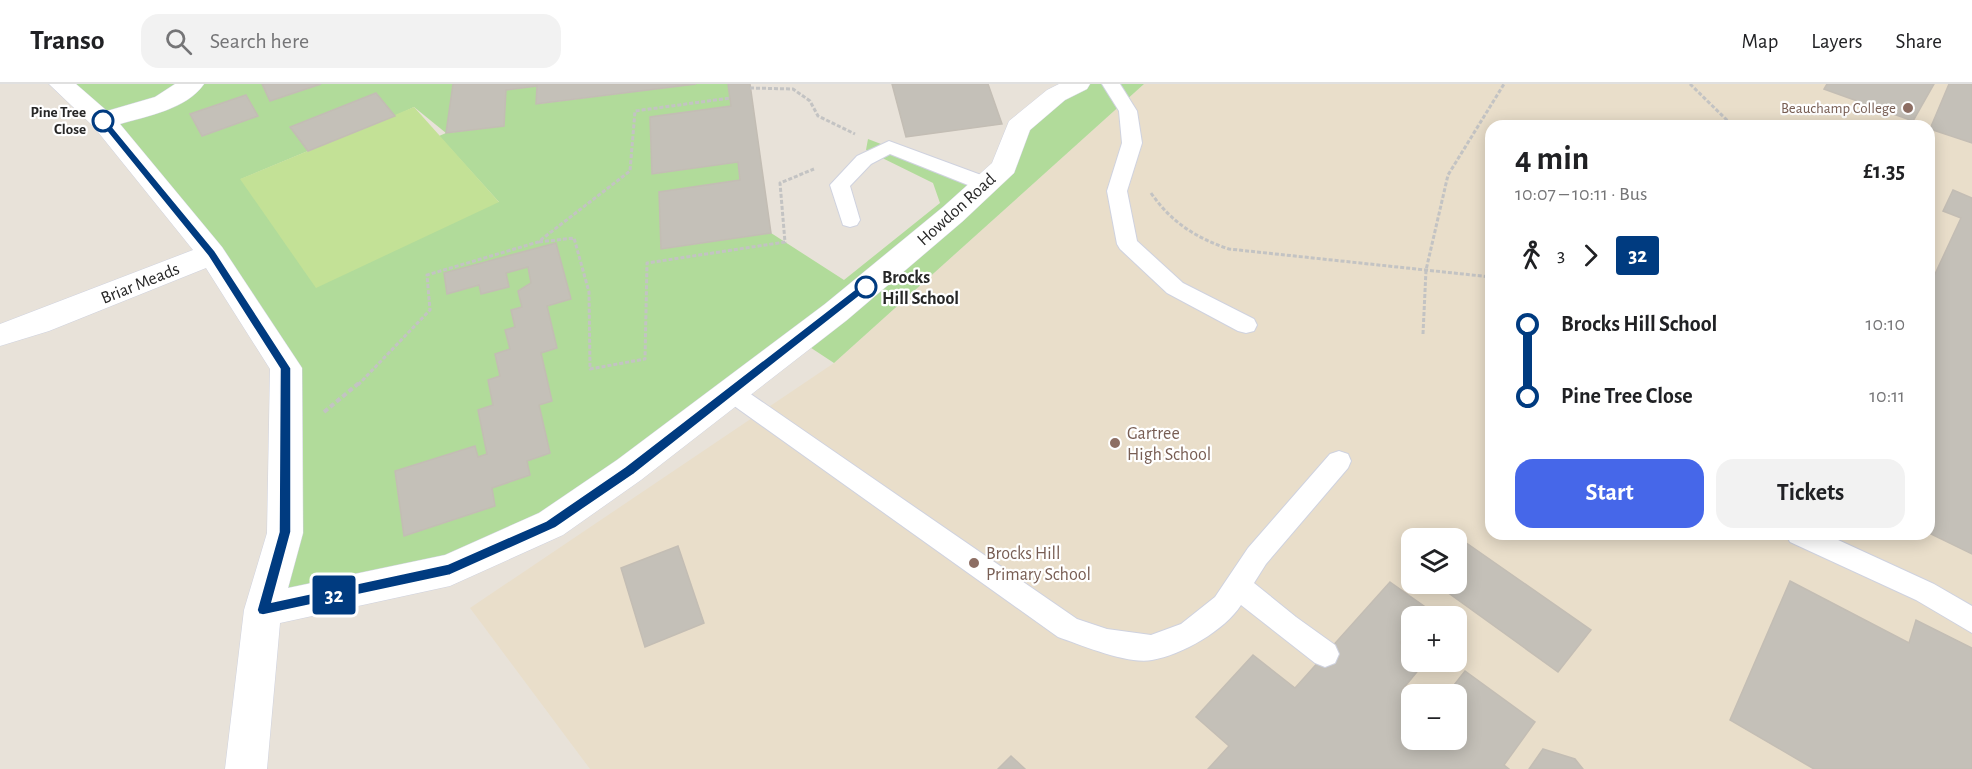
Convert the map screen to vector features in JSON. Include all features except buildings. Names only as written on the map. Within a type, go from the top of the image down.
[{"type":"street","points":[[61,84],[103,121],[212,254],[286,368],[285,532],[263,610],[246,769]]},
{"type":"street","points":[[103,121],[164,102],[192,84]]},
{"type":"street","name":"Howdon Road","points":[[263,610],[450,570],[551,524],[629,470],[836,312],[953,214],[1004,166],[1018,127],[1062,88]]},
{"type":"street","name":"Briar Meads","points":[[0,335],[38,323],[212,254]]},
{"type":"lane","points":[[1111,84],[1128,111],[1132,143],[1117,191],[1127,244],[1175,288],[1246,325]]},
{"type":"lane","points":[[850,220],[840,185],[864,160],[889,147],[985,184]]},
{"type":"lane","points":[[731,392],[1068,628],[1107,642],[1151,648],[1191,633],[1225,606],[1257,556],[1340,461]]},
{"type":"lane","points":[[1812,540],[1925,592],[1972,621]]},
{"type":"lane","points":[[1238,586],[1286,627],[1325,654]]},
{"type":"path","points":[[1423,334],[1426,270],[1448,175],[1504,84]]},
{"type":"path","points":[[1690,84],[1727,120]]},
{"type":"path","points":[[750,88],[793,89],[810,102],[818,116],[831,124],[889,147]]},
{"type":"path","points":[[538,242],[630,171],[635,111],[730,99]]},
{"type":"path","points":[[286,443],[362,381],[430,310],[427,275],[538,242],[574,238],[590,292],[590,369],[645,359],[647,263],[785,242],[780,183],[824,164]]},
{"type":"path","points":[[1151,183],[1151,193],[1162,210],[1175,223],[1201,240],[1229,249],[1485,276]]},
{"type":"shaded area","points":[[1144,84],[1972,84],[1972,769],[590,769],[470,608],[834,363]]},
{"type":"green space","points":[[72,84],[453,84],[447,133],[503,126],[506,90],[537,86],[537,104],[696,84],[728,84],[731,106],[650,117],[652,174],[738,162],[740,180],[659,192],[661,249],[771,233],[844,280],[940,203],[933,183],[866,150],[868,139],[985,184],[1018,127],[1078,84],[1144,84],[834,363],[799,340],[551,524],[263,610],[286,368]],"holes":[[[414,107],[446,133],[439,136],[499,202],[241,179],[308,151],[290,127],[395,116]]]},
{"type":"green space","points":[[414,107],[499,202],[316,288],[240,179]]},
{"type":"bus line","name":"32","points":[[103,121],[212,254],[286,368],[285,532],[263,610],[450,570],[551,524],[629,470],[866,287]]},
{"type":"place","name":"Beauchamp College","points":[[1908,108]]},
{"type":"place","name":"Pine Tree Close","points":[[103,121]]},
{"type":"place","name":"Brocks Hill School","points":[[866,287]]},
{"type":"place","name":"Gartree High School","points":[[1115,443]]},
{"type":"place","name":"Brocks Hill Primary School","points":[[974,563]]}]
